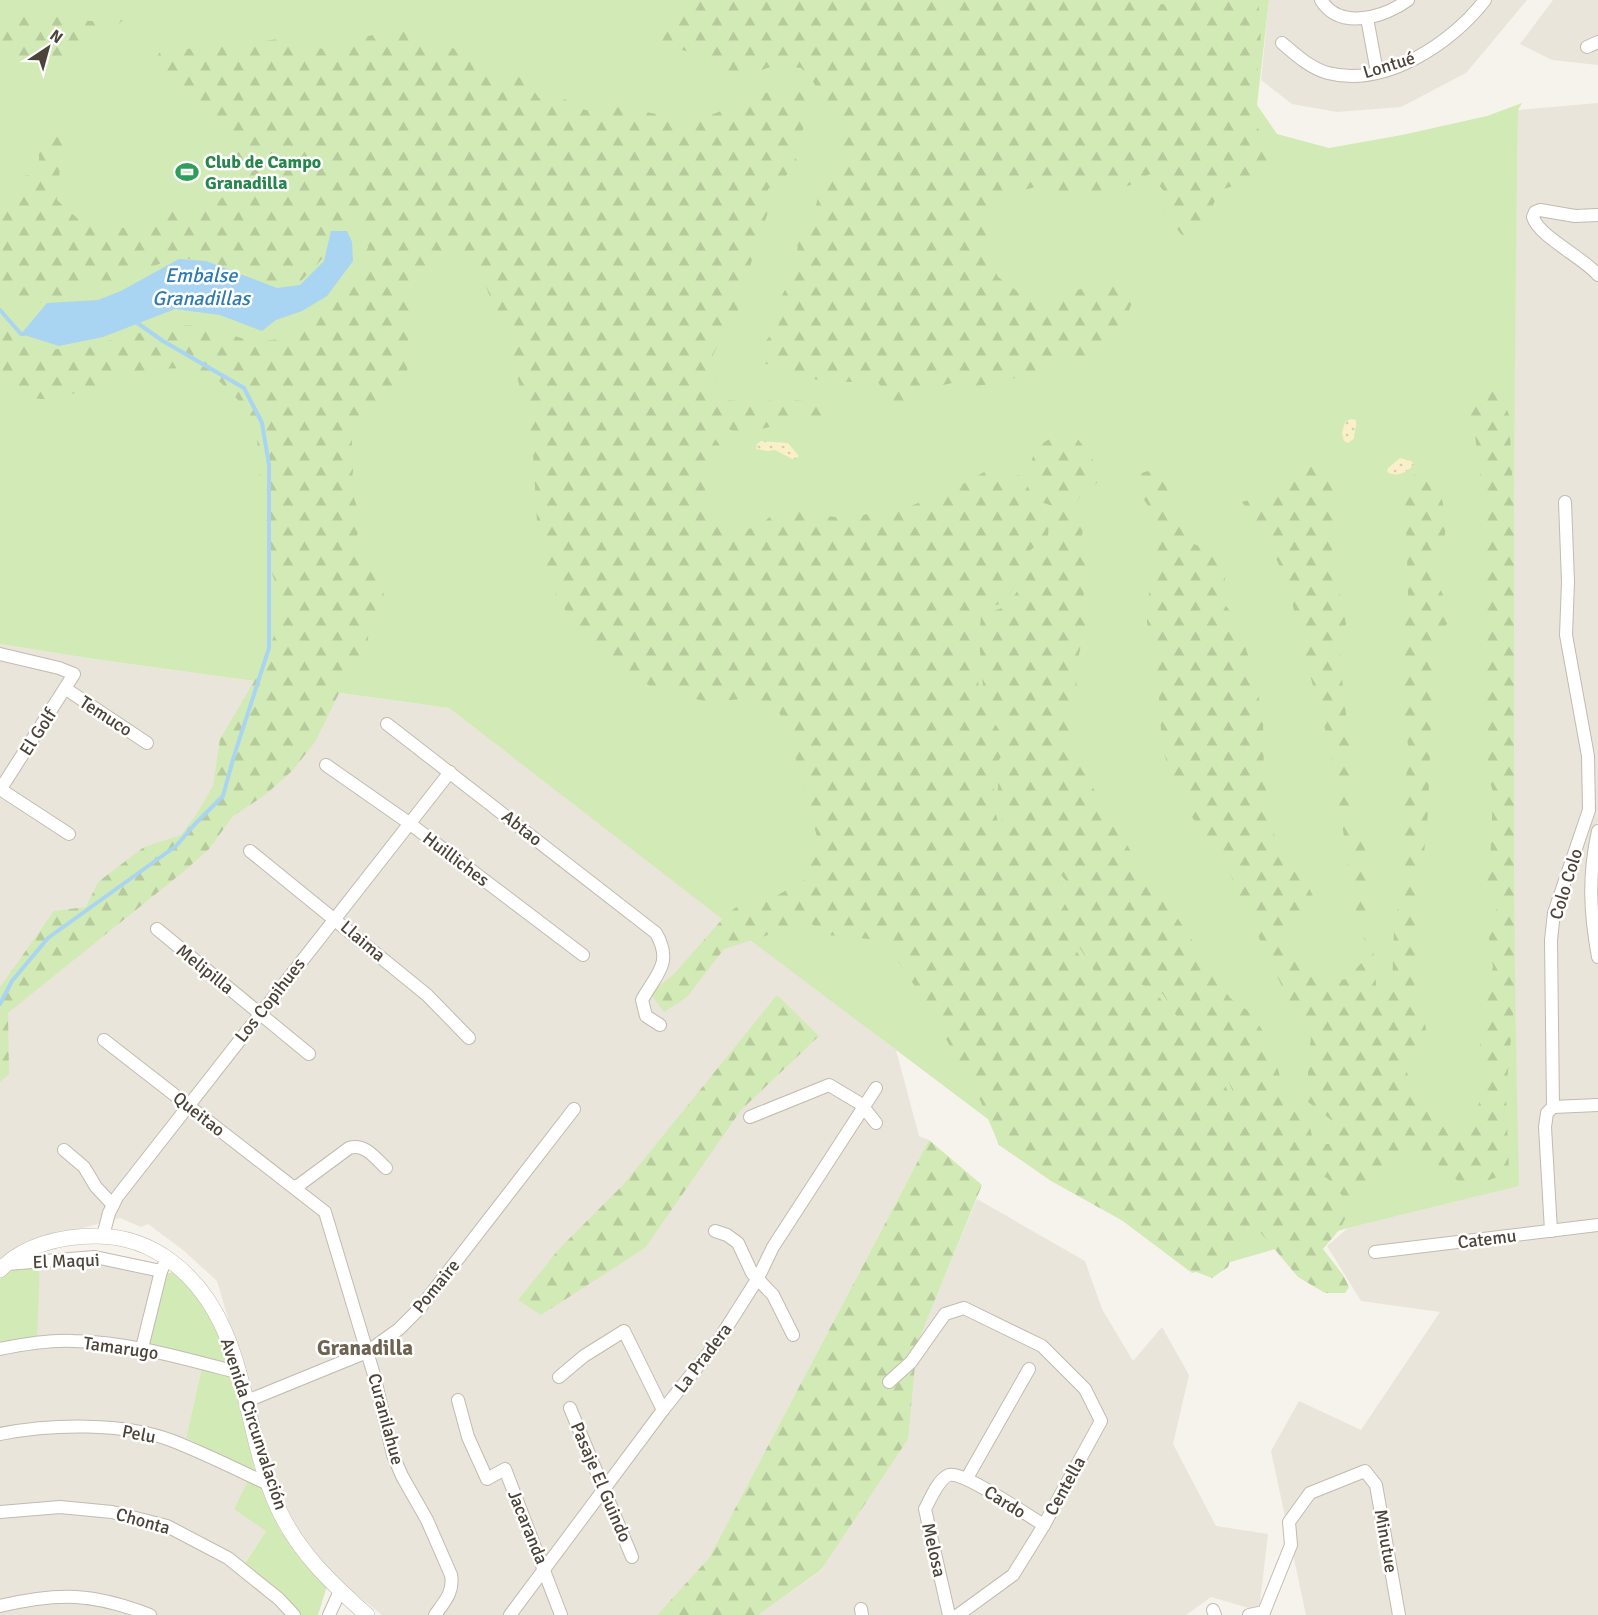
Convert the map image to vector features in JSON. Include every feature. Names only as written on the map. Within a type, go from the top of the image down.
[{"type":"street","points":[[1321,0],[1336,15],[1353,19],[1367,18],[1399,7],[1408,0]]},
{"type":"street","name":"Lontué","points":[[1282,43],[1306,63],[1328,73],[1350,75],[1377,72],[1406,63],[1435,48],[1454,34],[1485,0]]},
{"type":"street","points":[[1367,18],[1377,72]]},
{"type":"street","points":[[1598,215],[1575,216],[1540,210],[1535,212],[1533,217],[1534,224],[1567,251],[1592,267],[1598,275]]},
{"type":"street","name":"Colo Colo","points":[[1551,1231],[1545,1127],[1547,1113],[1553,1107],[1552,931],[1557,904],[1589,810],[1590,793],[1588,756],[1566,634],[1568,582],[1564,502]]},
{"type":"street","name":"El Golf","points":[[0,654],[59,668],[74,674],[0,789]]},
{"type":"street","name":"Temuco","points":[[66,689],[147,743]]},
{"type":"street","name":"Abtao","points":[[387,724],[657,933],[663,945],[665,960],[642,1000],[646,1016],[660,1025]]},
{"type":"street","name":"Huilliches","points":[[326,765],[409,823],[583,956]]},
{"type":"street","name":"Los Copihues","points":[[104,1236],[117,1197],[450,772]]},
{"type":"street","points":[[0,789],[69,834]]},
{"type":"street","name":"Colo Colo","points":[[1598,831],[1591,861],[1591,920],[1598,957]]},
{"type":"street","name":"Llaima","points":[[250,851],[427,995],[469,1038]]},
{"type":"street","name":"Melipilla","points":[[157,929],[309,1054]]},
{"type":"street","name":"Queitao","points":[[105,1040],[325,1212]]},
{"type":"street","points":[[750,1117],[829,1085],[863,1106],[876,1123]]},
{"type":"street","name":"La Pradera","points":[[510,1615],[663,1410],[718,1341],[758,1278],[772,1247],[876,1088]]},
{"type":"street","points":[[1553,1107],[1598,1105]]},
{"type":"street","name":"Pomaire","points":[[247,1401],[367,1352],[399,1329],[420,1308],[574,1109]]},
{"type":"street","points":[[294,1187],[349,1148],[357,1146],[364,1148],[386,1168]]},
{"type":"street","points":[[64,1149],[84,1167],[96,1187],[113,1205]]},
{"type":"street","name":"Curanilahue","points":[[325,1212],[367,1352],[393,1455],[427,1520],[451,1575],[453,1585],[451,1593],[435,1615]]},
{"type":"street","name":"Catemu","points":[[1375,1252],[1598,1225]]},
{"type":"street","points":[[715,1231],[727,1235],[738,1243],[749,1267],[773,1295],[793,1335]]},
{"type":"street","name":"Avenida Circunvalación","points":[[3,1267],[38,1246],[61,1239],[104,1236],[131,1241],[151,1248],[164,1265],[196,1283],[209,1300],[221,1324],[240,1373],[258,1449],[277,1506],[315,1566],[368,1615]]},
{"type":"street","name":"El Maqui","points":[[3,1267],[95,1257],[164,1265]]},
{"type":"street","points":[[142,1348],[164,1265]]},
{"type":"street","name":"Centella","points":[[889,1382],[911,1362],[945,1314],[964,1308],[1042,1346],[1085,1389],[1101,1421],[1044,1525],[1013,1575],[958,1615]]},
{"type":"street","points":[[559,1377],[584,1356],[624,1331],[663,1410]]},
{"type":"street","name":"Tamarugo","points":[[0,1349],[31,1343],[74,1341],[142,1348],[240,1373]]},
{"type":"street","points":[[967,1478],[1029,1369]]},
{"type":"street","name":"Jacaranda","points":[[458,1400],[468,1437],[487,1479],[505,1469],[561,1615]]},
{"type":"street","name":"Pasaje El Guindo","points":[[570,1408],[633,1557]]},
{"type":"street","name":"Pelu","points":[[0,1434],[28,1428],[87,1426],[130,1431],[171,1440],[270,1485]]},
{"type":"street","name":"Minutue","points":[[1249,1615],[1264,1612],[1291,1545],[1289,1522],[1310,1493],[1365,1471],[1376,1485],[1399,1615]]},
{"type":"street","name":"Melosa","points":[[950,1615],[925,1509],[944,1478],[951,1475],[967,1478]]},
{"type":"street","name":"Cardo","points":[[967,1478],[1044,1525]]},
{"type":"street","name":"Chonta","points":[[0,1512],[60,1507],[112,1512],[167,1526],[228,1558],[279,1599],[294,1615]]},
{"type":"street","points":[[329,1615],[340,1591]]},
{"type":"street","points":[[0,1606],[15,1609],[44,1597],[82,1596],[117,1602],[150,1615]]},
{"type":"shaded area","points":[[1269,0],[1527,0],[1466,73],[1401,107],[1337,112],[1292,104],[1261,80]]},
{"type":"shaded area","points":[[1553,0],[1598,0],[1598,65],[1552,60],[1520,44]]},
{"type":"shaded area","points":[[1598,103],[1598,1615],[1306,1615],[1271,1451],[1299,1401],[1361,1430],[1440,1312],[1361,1301],[1327,1246],[1348,1228],[1518,1186],[1513,874],[1514,379],[1518,110]]},
{"type":"shaded area","points":[[0,644],[449,708],[896,1050],[919,1136],[929,1140],[709,1558],[657,1615],[382,1615],[320,1565],[290,1518],[270,1477],[244,1372],[217,1281],[183,1250],[148,1224],[141,1227],[120,1218],[31,1242],[0,1264]]},
{"type":"shaded area","points":[[977,1199],[1085,1261],[1102,1309],[1133,1361],[1162,1327],[1189,1375],[1173,1444],[1216,1526],[1268,1534],[1259,1611],[1211,1597],[1186,1615],[758,1615],[822,1570]]},
{"type":"shaded area","points":[[95,1261],[157,1271],[202,1367],[186,1438],[249,1479],[266,1531],[239,1571],[289,1615],[0,1615],[0,1348],[36,1337],[40,1264]]},
{"type":"green space","name":"Club de Campo Granadilla","points":[[0,0],[1269,0],[1257,105],[1277,134],[1329,148],[1487,116],[1522,103],[1518,110],[1513,648],[1514,917],[1519,1186],[1348,1228],[1192,1273],[717,915],[449,708],[0,644]]},
{"type":"green space","points":[[695,0],[1147,0],[1174,7],[1186,0],[1258,0],[1261,29],[1259,63],[1248,110],[1272,148],[1271,167],[1220,190],[1196,242],[1181,234],[1161,210],[1167,195],[1150,174],[1133,184],[1102,195],[1075,194],[1056,200],[1035,187],[1006,195],[995,211],[985,237],[991,262],[998,277],[1021,294],[1042,301],[1106,281],[1129,286],[1136,292],[1123,326],[1105,355],[1072,358],[1000,383],[959,388],[952,383],[922,390],[907,407],[891,405],[878,382],[811,379],[758,361],[766,341],[779,324],[779,306],[783,293],[802,267],[797,257],[798,234],[815,210],[823,176],[840,160],[842,126],[824,111],[814,83],[801,68],[777,65],[743,76],[723,70],[702,56],[666,45],[655,37],[671,27]]},
{"type":"green space","points":[[0,15],[42,15],[90,21],[123,20],[113,29],[88,41],[84,48],[56,65],[25,60],[0,63]]},
{"type":"green space","points":[[403,28],[424,39],[477,56],[492,69],[525,79],[539,98],[562,98],[582,109],[598,113],[612,106],[674,117],[691,123],[778,88],[798,93],[808,87],[814,95],[812,111],[793,150],[797,162],[785,177],[768,189],[768,212],[751,263],[741,306],[724,332],[713,355],[718,375],[705,394],[734,401],[796,400],[811,402],[826,405],[831,419],[795,420],[788,426],[774,426],[748,432],[733,431],[717,424],[710,432],[719,444],[722,458],[706,471],[705,496],[721,518],[742,531],[761,525],[775,512],[798,512],[843,518],[905,508],[950,491],[986,471],[1011,478],[1021,474],[1038,506],[1050,510],[1048,536],[1022,557],[1016,583],[1005,602],[976,612],[974,640],[980,700],[999,730],[1005,752],[995,768],[996,816],[1006,841],[1023,864],[1043,884],[1056,877],[1068,890],[1054,914],[1099,988],[1113,994],[1137,988],[1160,998],[1179,1029],[1200,1045],[1217,1067],[1239,1117],[1325,1183],[1349,1211],[1340,1229],[1323,1249],[1343,1275],[1349,1287],[1345,1293],[1325,1293],[1298,1277],[1260,1232],[1237,1238],[1228,1267],[1212,1278],[1186,1268],[1123,1221],[1051,1181],[999,1145],[981,1102],[926,1003],[900,964],[879,940],[828,935],[804,919],[768,935],[724,949],[687,997],[664,1012],[650,993],[673,975],[726,915],[739,905],[771,899],[804,880],[818,840],[793,749],[779,712],[743,699],[707,702],[651,687],[603,653],[559,603],[538,538],[532,437],[509,343],[473,255],[440,254],[419,276],[409,321],[407,380],[396,394],[370,406],[351,424],[353,470],[351,489],[358,510],[357,537],[377,572],[384,595],[369,627],[366,658],[340,691],[315,742],[293,770],[265,795],[233,816],[209,849],[183,872],[8,1013],[9,1074],[0,1082],[0,987],[54,911],[86,907],[98,882],[144,847],[181,835],[213,786],[220,739],[258,675],[285,609],[272,573],[263,530],[257,438],[241,403],[212,374],[188,368],[153,369],[105,382],[56,400],[15,397],[0,385],[0,325],[27,342],[52,350],[124,338],[158,327],[190,325],[253,342],[289,338],[346,294],[368,247],[358,213],[329,228],[322,259],[298,284],[276,286],[205,260],[178,258],[114,281],[85,288],[47,303],[21,301],[0,291],[0,209],[14,204],[22,176],[39,174],[39,148],[51,122],[66,126],[57,200],[86,226],[129,228],[178,209],[212,208],[233,186],[234,163],[229,128],[207,114],[186,90],[164,80],[150,67],[160,52],[280,39],[332,51],[364,37]]},
{"type":"green space","points":[[1481,386],[1491,388],[1501,394],[1509,415],[1514,512],[1514,1004],[1506,1094],[1509,1173],[1466,1188],[1443,1168],[1414,1150],[1391,1162],[1368,1195],[1350,1205],[1328,1179],[1303,1163],[1243,1114],[1221,1065],[1203,1042],[1182,1025],[1163,994],[1138,983],[1113,989],[1102,984],[1059,914],[1074,889],[1057,871],[1044,879],[1017,849],[1004,826],[998,800],[1000,768],[1010,752],[1003,729],[984,699],[979,640],[981,615],[1008,606],[1021,585],[1026,559],[1052,538],[1055,507],[1041,502],[1037,494],[1031,470],[1034,454],[1049,439],[1075,435],[1098,467],[1099,482],[1086,488],[1072,509],[1083,530],[1080,544],[1089,557],[1080,576],[1088,614],[1079,654],[1074,715],[1074,756],[1133,855],[1145,881],[1167,902],[1230,998],[1251,1013],[1270,1042],[1285,1094],[1306,1113],[1314,1143],[1328,1144],[1339,1135],[1334,1122],[1308,1102],[1311,1037],[1298,1018],[1268,958],[1224,860],[1191,816],[1173,781],[1162,747],[1159,698],[1147,622],[1151,567],[1157,547],[1156,518],[1143,498],[1135,475],[1148,471],[1170,485],[1170,511],[1184,526],[1189,542],[1211,551],[1226,571],[1222,601],[1237,620],[1255,678],[1263,720],[1264,779],[1278,855],[1306,882],[1313,896],[1304,915],[1283,924],[1283,933],[1304,968],[1325,982],[1347,979],[1363,961],[1365,941],[1356,913],[1330,747],[1301,642],[1288,584],[1267,539],[1242,502],[1283,489],[1306,467],[1326,462],[1338,475],[1332,510],[1338,525],[1331,554],[1346,624],[1339,651],[1351,761],[1351,808],[1365,849],[1379,1008],[1392,990],[1394,930],[1400,896],[1398,838],[1409,754],[1401,689],[1401,636],[1408,595],[1405,485],[1418,471],[1440,492],[1447,520],[1443,546],[1437,564],[1439,586],[1450,611],[1448,622],[1436,642],[1437,665],[1431,724],[1428,812],[1412,1001],[1423,1014],[1426,1029],[1406,1066],[1411,1085],[1422,1101],[1452,1127],[1469,1136],[1484,1087],[1479,1059],[1483,1007],[1493,967],[1488,931],[1499,903],[1487,881],[1490,865],[1493,793],[1488,773],[1485,510],[1475,436],[1465,426],[1469,401]]},
{"type":"green space","points":[[777,995],[819,1036],[741,1110],[645,1248],[541,1315],[518,1300],[559,1249],[623,1185]]},
{"type":"green space","points":[[929,1140],[982,1185],[917,1344],[908,1439],[821,1570],[758,1615],[657,1615],[709,1558]]},
{"type":"green space","points":[[40,1264],[37,1337],[0,1342],[0,1279],[13,1265]]},
{"type":"green space","points":[[173,1272],[197,1293],[221,1334],[233,1368],[147,1346],[164,1274]]},
{"type":"green space","points":[[202,1367],[233,1375],[256,1474],[186,1438]]},
{"type":"green space","points":[[249,1479],[263,1488],[281,1532],[327,1586],[318,1615],[300,1615],[285,1597],[245,1563],[266,1531],[234,1509]]},
{"type":"sand","points":[[1351,419],[1356,420],[1356,425],[1354,439],[1348,443],[1344,441],[1342,433],[1345,422]]},
{"type":"sand","points":[[761,441],[788,443],[799,456],[794,460],[775,450],[756,449],[757,444]]},
{"type":"sand","points":[[1400,458],[1414,464],[1402,473],[1387,472],[1388,468]]},
{"type":"water","name":"Embalse Granadillas","points":[[331,231],[347,231],[352,242],[353,261],[327,296],[302,311],[276,320],[262,331],[220,315],[175,309],[103,337],[59,346],[21,334],[47,303],[98,300],[121,291],[179,259],[206,261],[277,288],[300,285],[324,261]]},
{"type":"waterway","points":[[0,310],[21,334],[24,334]]},
{"type":"waterway","points":[[0,1004],[12,981],[48,938],[176,846],[223,796],[269,648],[269,465],[262,423],[244,388],[163,341],[136,322]]},
{"type":"place","name":"Club de Campo Granadilla","points":[[187,172]]},
{"type":"district","name":"Granadilla","points":[[365,1348]]}]
